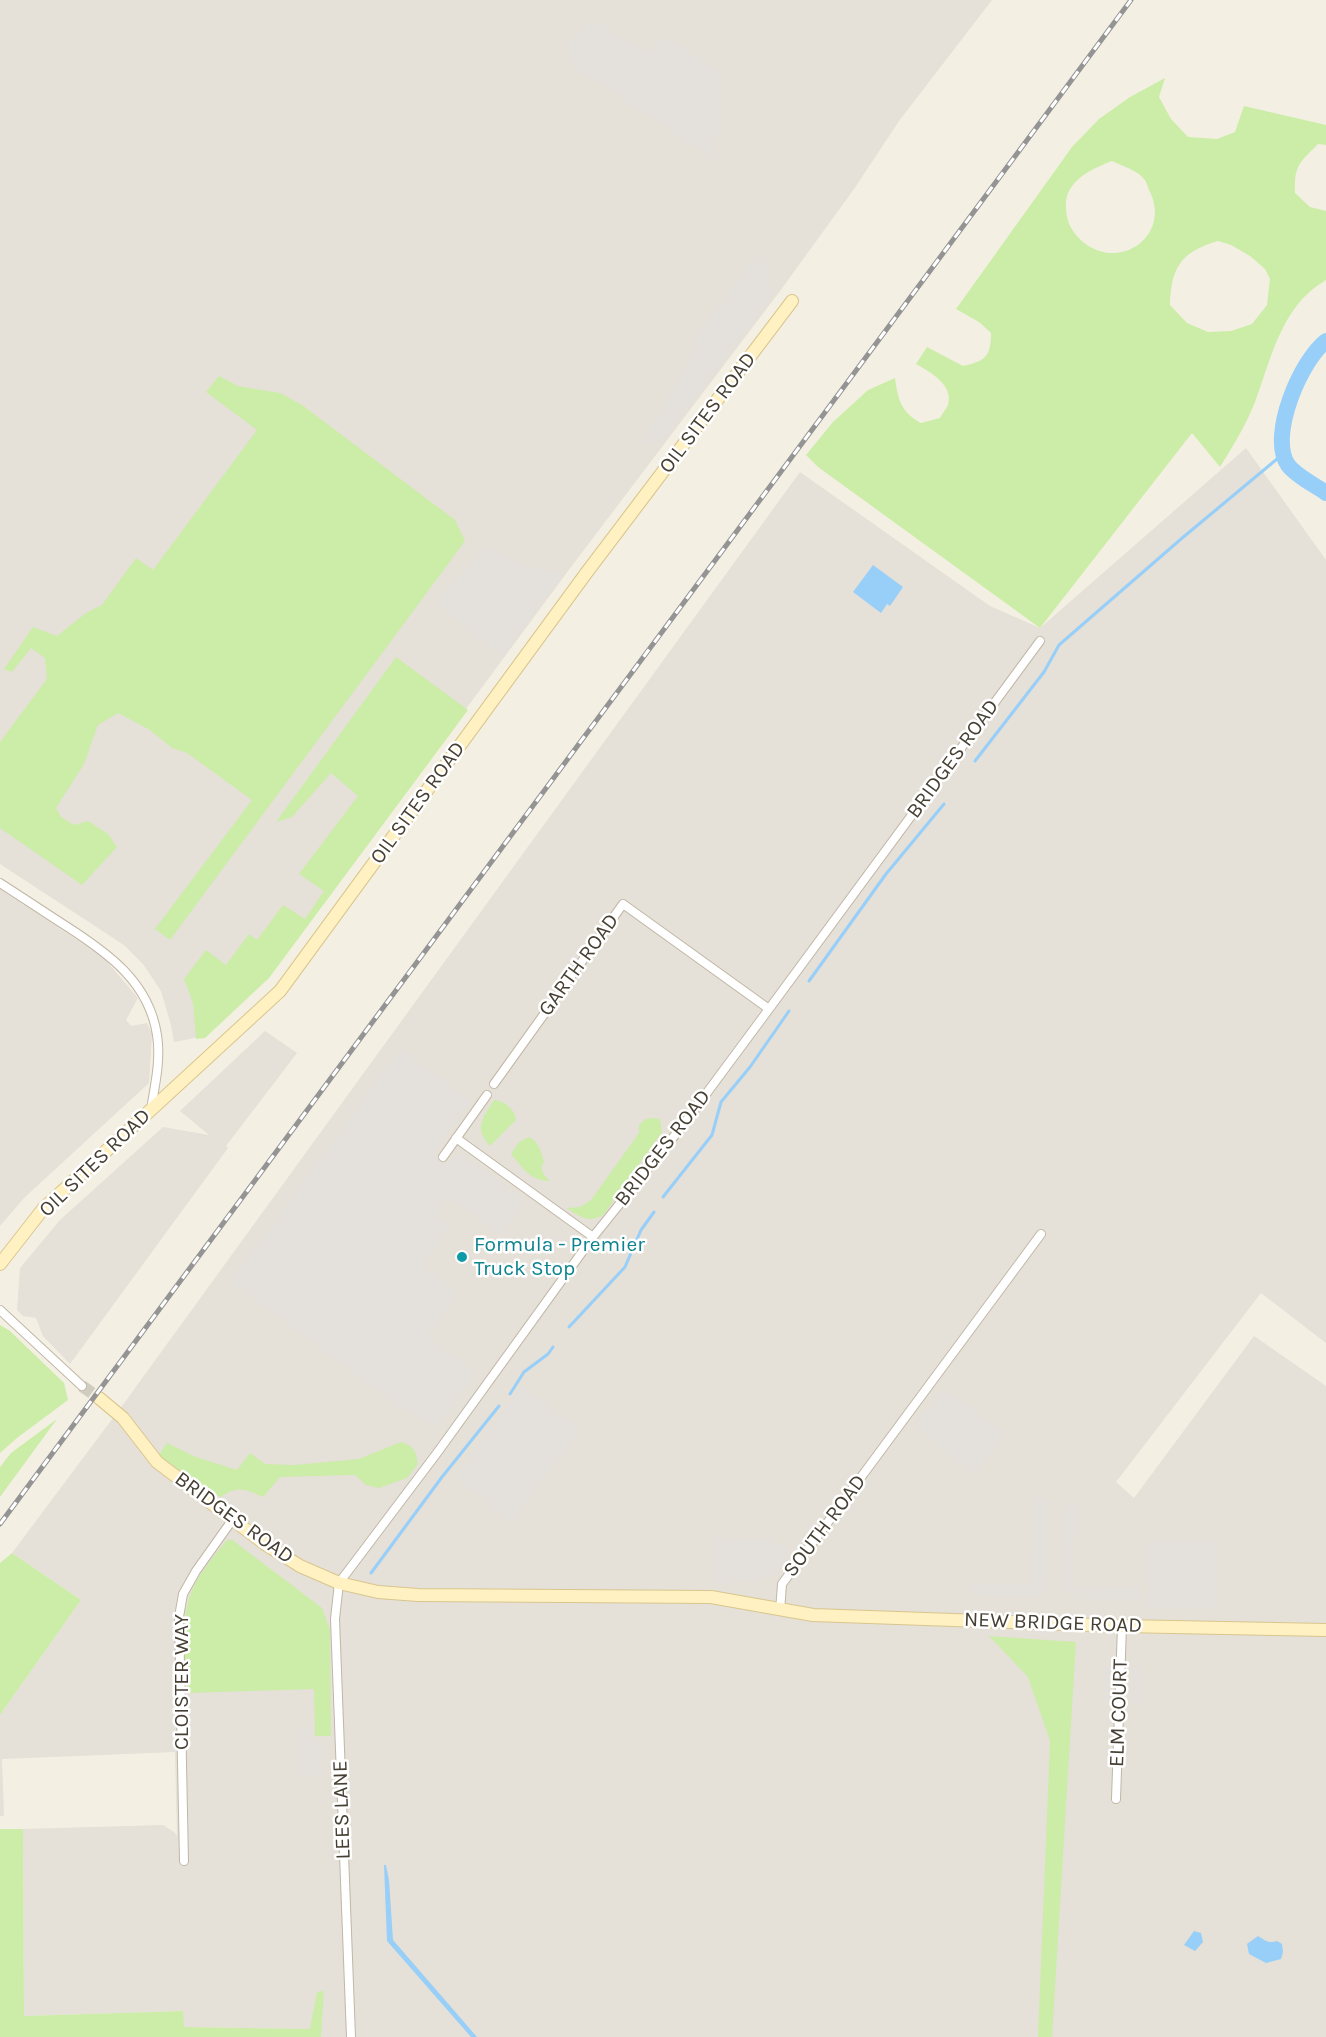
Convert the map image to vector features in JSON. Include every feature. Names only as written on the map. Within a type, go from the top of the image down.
[{"type":"street","name":"OIL SITES ROAD","points":[[0,1264],[43,1209],[280,991],[573,591],[792,301]]},
{"type":"street","name":"BRIDGES ROAD","points":[[99,1398],[123,1418],[158,1462],[265,1544],[300,1566],[339,1583],[437,1453],[593,1237],[682,1125],[769,1009],[1040,641]]},
{"type":"street","points":[[0,883],[101,949],[127,971],[138,986],[153,1017],[158,1038],[156,1081],[151,1109]]},
{"type":"street","name":"GARTH ROAD","points":[[494,1084],[623,904],[769,1009]]},
{"type":"street","points":[[443,1157],[487,1095]]},
{"type":"street","points":[[456,1138],[593,1237]]},
{"type":"street","name":"SOUTH ROAD","points":[[780,1611],[782,1584],[1041,1234]]},
{"type":"street","points":[[0,1310],[82,1386]]},
{"type":"street","name":"CLOISTER WAY","points":[[184,1861],[179,1617],[183,1594],[196,1571],[233,1519]]},
{"type":"street","points":[[339,1583],[378,1592],[418,1595],[711,1598],[780,1611]]},
{"type":"street","name":"LEES LANE","points":[[339,1583],[335,1619],[351,2037]]},
{"type":"street","name":"NEW BRIDGE ROAD","points":[[780,1611],[813,1616],[1326,1630]]},
{"type":"street","name":"ELM COURT","points":[[1116,1799],[1122,1626]]},
{"type":"shaded area","points":[[0,0],[992,0],[899,121],[854,189],[780,291],[571,567],[269,975],[205,1036],[174,1042],[161,991],[143,964],[124,945],[0,864]]},
{"type":"shaded area","points":[[591,19],[649,52],[666,37],[719,71],[722,121],[711,157],[576,68],[566,45]]},
{"type":"shaded area","points":[[757,253],[766,260],[772,296],[662,441],[641,443],[690,363],[695,340]]},
{"type":"shaded area","points":[[1246,448],[1326,560],[1326,1343],[1261,1293],[1116,1482],[1134,1498],[1254,1336],[1326,1386],[1326,2037],[315,2037],[310,2029],[184,2027],[182,2011],[24,2016],[23,1829],[163,1825],[177,1836],[175,1752],[2,1759],[4,1816],[0,1816],[0,1715],[81,1600],[12,1553],[122,1406],[800,472],[990,606],[1040,628]]},
{"type":"shaded area","points":[[485,548],[528,566],[563,574],[502,656],[436,603]]},
{"type":"shaded area","points":[[0,889],[103,957],[138,998],[126,1020],[131,1026],[147,1023],[152,1034],[149,1083],[24,1198],[0,1226]]},
{"type":"shaded area","points":[[265,1031],[297,1053],[226,1146],[228,1148],[70,1364],[43,1336],[36,1318],[23,1316],[17,1310],[20,1268],[60,1220],[163,1127],[209,1135],[180,1111]]},
{"type":"shaded area","points":[[400,1050],[471,1101],[432,1155],[447,1165],[453,1157],[462,1154],[525,1200],[500,1234],[449,1197],[435,1216],[450,1227],[422,1266],[458,1293],[427,1335],[475,1374],[435,1428],[407,1411],[231,1283]]},
{"type":"shaded area","points":[[522,1386],[580,1429],[511,1522],[455,1477]]},
{"type":"shaded area","points":[[945,1389],[1004,1433],[973,1475],[915,1425],[925,1410],[932,1410]]},
{"type":"shaded area","points":[[1035,1498],[1047,1501],[1044,1591],[1038,1597],[972,1595],[973,1585],[1030,1585]]},
{"type":"shaded area","points":[[1070,1503],[1075,1503],[1073,1586],[1140,1587],[1139,1599],[1073,1599],[1074,1592],[1060,1591],[1063,1511],[1068,1511]]},
{"type":"shaded area","points":[[715,1538],[771,1539],[772,1544],[786,1545],[785,1565],[779,1565],[779,1576],[762,1576],[761,1580],[731,1580],[731,1584],[715,1584]]},
{"type":"shaded area","points":[[1147,1542],[1217,1542],[1216,1608],[1147,1607]]},
{"type":"shaded area","points":[[1103,1666],[1109,1666],[1108,1704],[1102,1703]]},
{"type":"shaded area","points":[[1133,1667],[1140,1667],[1138,1705],[1131,1705]]},
{"type":"shaded area","points":[[300,1729],[313,1729],[313,1740],[321,1741],[321,1777],[300,1777]]},
{"type":"green space","points":[[1165,78],[1159,97],[1171,119],[1188,137],[1217,139],[1235,132],[1244,106],[1326,125],[1326,145],[1318,144],[1302,161],[1297,171],[1295,193],[1310,207],[1326,211],[1326,280],[1298,304],[1288,318],[1273,350],[1251,411],[1220,467],[1192,433],[1040,628],[818,467],[806,455],[833,422],[868,390],[895,378],[899,399],[914,419],[921,423],[940,418],[948,405],[948,391],[940,380],[916,364],[927,347],[963,366],[985,357],[990,348],[991,333],[979,322],[956,309],[1072,147],[1099,119],[1130,97]],"holes":[[[1112,161],[1144,179],[1155,208],[1154,223],[1148,235],[1138,245],[1126,251],[1112,253],[1097,250],[1078,238],[1069,224],[1066,208],[1068,194],[1077,181],[1090,171]],[[1218,241],[1231,245],[1250,256],[1265,269],[1270,279],[1267,305],[1252,324],[1231,331],[1208,332],[1187,323],[1170,305],[1171,292],[1180,263],[1195,250]]]},
{"type":"green space","points":[[219,376],[238,386],[280,393],[302,405],[455,520],[465,541],[170,940],[155,929],[252,800],[187,753],[172,748],[150,730],[118,713],[98,725],[84,764],[56,808],[61,817],[74,825],[88,821],[108,834],[117,847],[82,885],[0,828],[0,742],[47,679],[45,658],[31,648],[12,672],[4,669],[33,627],[57,636],[86,613],[102,605],[136,558],[153,570],[257,430],[206,392]]},
{"type":"green space","points":[[396,657],[468,710],[269,978],[205,1038],[196,1039],[193,1003],[184,979],[206,950],[226,965],[249,934],[257,940],[283,905],[305,919],[324,891],[299,874],[358,796],[331,773],[292,817],[276,822]]},
{"type":"green space","points":[[494,1100],[508,1106],[516,1120],[490,1146],[481,1128],[483,1117]]},
{"type":"green space","points":[[650,1118],[660,1119],[662,1132],[604,1214],[590,1219],[567,1208],[580,1207],[591,1200],[639,1133],[639,1125]]},
{"type":"green space","points":[[529,1137],[539,1148],[544,1162],[541,1167],[544,1175],[550,1181],[532,1176],[511,1154],[519,1142]]},
{"type":"green space","points":[[0,1325],[10,1331],[64,1383],[68,1400],[0,1453]]},
{"type":"green space","points":[[57,1419],[0,1497],[0,1467],[11,1453]]},
{"type":"green space","points":[[401,1442],[414,1450],[418,1464],[407,1478],[379,1488],[366,1485],[355,1475],[280,1477],[263,1497],[252,1492],[237,1490],[221,1497],[207,1491],[159,1455],[167,1443],[196,1457],[237,1470],[250,1453],[265,1464],[294,1465],[359,1459]]},
{"type":"green space","points":[[231,1539],[322,1608],[330,1630],[331,1736],[315,1736],[314,1689],[188,1693],[184,1639],[189,1598],[205,1568],[226,1541]]},
{"type":"green space","points":[[12,1553],[81,1600],[0,1715],[0,1563]]},
{"type":"green space","points":[[989,1636],[1076,1642],[1052,2037],[1038,2037],[1050,1741],[1028,1677]]},
{"type":"green space","points":[[0,1829],[23,1829],[24,2016],[183,2011],[184,2027],[310,2029],[317,1992],[324,1991],[321,2037],[0,2037]]},
{"type":"water","points":[[873,565],[903,587],[890,606],[887,604],[881,613],[853,592]]},
{"type":"water","points":[[384,1865],[386,1865],[389,1880],[393,1940],[477,2037],[471,2037],[387,1941]]},
{"type":"water","points":[[1194,1931],[1201,1933],[1203,1942],[1195,1951],[1184,1945]]},
{"type":"water","points":[[1258,1936],[1267,1941],[1277,1941],[1282,1944],[1281,1959],[1266,1963],[1249,1954],[1247,1944]]},
{"type":"waterway","points":[[1326,341],[1316,351],[1298,381],[1290,399],[1282,436],[1283,452],[1291,469],[1326,493]]},
{"type":"waterway","points":[[975,761],[1044,672],[1059,645],[1283,454]]},
{"type":"waterway","points":[[809,981],[886,874],[944,804]]},
{"type":"waterway","points":[[663,1197],[712,1135],[721,1102],[750,1067],[789,1011]]},
{"type":"waterway","points":[[569,1327],[625,1267],[641,1230],[654,1212]]},
{"type":"waterway","points":[[510,1394],[524,1372],[548,1354],[553,1347]]},
{"type":"waterway","points":[[371,1573],[442,1477],[499,1406]]},
{"type":"tunnel","points":[[82,1386],[99,1398]]},
{"type":"railway","points":[[0,1524],[1131,0]]},
{"type":"place","name":"Formula - Premier Truck Stop","points":[[462,1257]]}]
